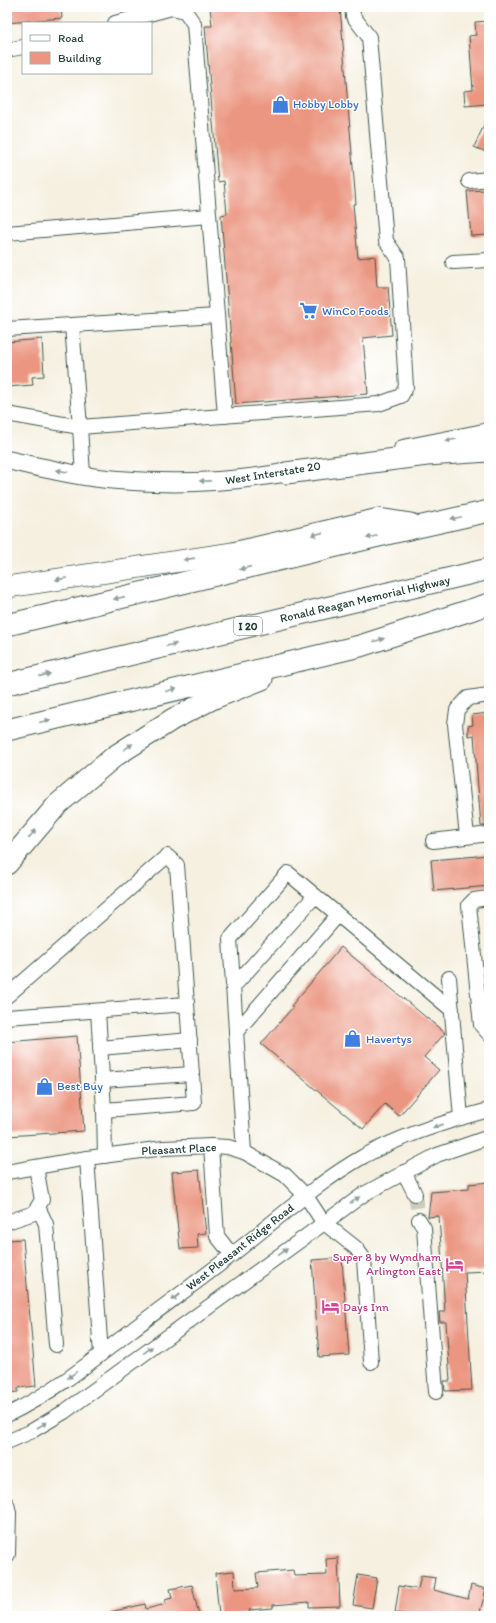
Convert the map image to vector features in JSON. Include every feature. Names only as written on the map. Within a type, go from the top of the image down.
[{"type":"highway","points":[[286,473],[426,454],[489,451]]},
{"type":"highway","points":[[7,625],[489,511]]},
{"type":"highway","points":[[7,587],[233,553],[379,519],[423,526]]},
{"type":"highway","name":"Ronald Reagan Memorial Highway","points":[[7,684],[489,569]]},
{"type":"highway","points":[[7,864],[58,804],[91,775],[115,756],[173,719],[214,698],[264,678],[489,604]]},
{"type":"highway","points":[[7,730],[360,646]]},
{"type":"main road","name":"West Interstate 20","points":[[7,460],[83,475],[118,480],[176,482],[233,481],[286,473],[489,432]]},
{"type":"street","points":[[7,414],[80,427],[379,404],[401,396],[406,387],[398,258],[386,241],[369,37],[353,16],[352,7]]},
{"type":"street","points":[[119,22],[172,8],[185,11],[194,24],[225,416]]},
{"type":"street","points":[[7,50],[22,48]]},
{"type":"street","points":[[470,180],[489,179]]},
{"type":"street","points":[[7,233],[209,216]]},
{"type":"street","points":[[454,262],[489,260]]},
{"type":"street","points":[[7,330],[217,316]]},
{"type":"street","points":[[72,325],[83,475]]},
{"type":"street","points":[[467,836],[455,724],[457,710],[468,698],[489,695]]},
{"type":"street","points":[[432,841],[489,834]]},
{"type":"street","points":[[7,996],[167,856],[177,865],[194,1103],[104,1110]]},
{"type":"street","points":[[244,1152],[230,939],[288,873],[452,1010]]},
{"type":"street","points":[[234,987],[315,896]]},
{"type":"street","points":[[489,898],[474,900],[469,905],[481,1025],[489,1034]]},
{"type":"street","points":[[236,1032],[338,915]]},
{"type":"street","points":[[449,978],[461,1118]]},
{"type":"street","points":[[7,1017],[187,1004]]},
{"type":"street","points":[[98,1011],[104,1110],[105,1156]]},
{"type":"street","points":[[100,1048],[190,1040]]},
{"type":"street","points":[[102,1080],[192,1074]]},
{"type":"street","name":"West Pleasant Ridge Road","points":[[7,1415],[26,1406],[56,1387],[101,1354],[232,1255],[327,1180],[365,1156],[414,1134],[489,1110]]},
{"type":"street","points":[[7,1442],[30,1432],[64,1412],[323,1222],[364,1194],[437,1155],[489,1137]]},
{"type":"street","points":[[211,1146],[217,1236],[232,1255]]},
{"type":"street","name":"Pleasant Place","points":[[7,1172],[87,1158],[164,1148],[211,1146],[228,1147],[244,1152],[285,1175],[306,1196],[323,1222],[356,1248],[364,1260],[371,1362]]},
{"type":"street","points":[[87,1158],[101,1354]]},
{"type":"street","points":[[7,1222],[34,1213],[42,1200],[36,1167]]},
{"type":"street","points":[[404,1172],[415,1194]]},
{"type":"street","points":[[38,1207],[46,1224],[56,1345]]},
{"type":"street","points":[[419,1220],[424,1228],[436,1392]]},
{"type":"street","points":[[7,1504],[9,1513],[7,1556]]},
{"type":"building","points":[[7,7],[61,7],[62,18],[7,23]]},
{"type":"building","points":[[210,7],[340,7],[356,204],[353,204],[358,258],[375,256],[377,287],[388,287],[392,335],[363,338],[368,394],[236,404],[221,215],[227,214],[224,181],[218,182],[205,26],[212,26]]},
{"type":"building","points":[[489,21],[489,104],[465,106],[464,91],[473,90],[469,36],[476,35],[475,22]]},
{"type":"building","points":[[489,114],[489,153],[474,147]]},
{"type":"building","points":[[486,190],[489,235],[471,236],[467,191]]},
{"type":"building","points":[[42,339],[44,376],[32,377],[33,385],[7,387],[7,342]]},
{"type":"building","points":[[489,713],[489,826],[481,826],[474,735],[468,736],[468,726],[473,725],[472,715]]},
{"type":"building","points":[[489,855],[489,886],[434,891],[431,860]]},
{"type":"building","name":"Havertys","points":[[341,947],[445,1033],[424,1057],[439,1070],[399,1116],[385,1104],[363,1129],[261,1044]]},
{"type":"building","name":"Best Buy","points":[[77,1036],[84,1131],[7,1136],[7,1042]]},
{"type":"building","points":[[199,1170],[206,1233],[197,1234],[198,1248],[180,1249],[172,1172]]},
{"type":"building","name":"Super 8 by Wyndham Arlington East","points":[[489,1182],[489,1271],[465,1272],[472,1390],[445,1391],[444,1381],[450,1381],[446,1322],[440,1322],[439,1312],[445,1312],[439,1216],[428,1217],[431,1192],[469,1189],[469,1184]]},
{"type":"building","points":[[23,1239],[36,1386],[18,1388],[18,1392],[7,1393],[7,1240]]},
{"type":"building","name":"Days Inn","points":[[342,1258],[349,1355],[319,1357],[312,1260]]},
{"type":"building","points":[[338,1558],[340,1606],[309,1607],[309,1602],[273,1605],[273,1608],[249,1610],[250,1614],[219,1616],[215,1573],[234,1571],[235,1589],[258,1588],[256,1573],[293,1570],[294,1576],[327,1575],[326,1559]]},
{"type":"building","points":[[358,1575],[377,1578],[372,1608],[353,1605]]},
{"type":"building","points":[[421,1576],[436,1578],[434,1590],[468,1599],[471,1585],[486,1589],[479,1616],[412,1616],[395,1613],[399,1586],[418,1589]]},
{"type":"building","points":[[192,1585],[199,1616],[110,1616],[110,1612],[145,1604],[146,1609],[166,1604],[165,1600],[172,1598],[170,1589]]},
{"type":"tunnel","points":[[415,1194],[419,1220]]},
{"type":"place","name":"Hobby Lobby","points":[[280,104]]},
{"type":"place","name":"WinCo Foods","points":[[309,311]]},
{"type":"place","name":"Havertys","points":[[353,1039]]},
{"type":"place","name":"Best Buy","points":[[44,1086]]},
{"type":"place","name":"Super 8 by Wyndham Arlington East","points":[[454,1264]]},
{"type":"place","name":"Days Inn","points":[[330,1307]]}]
